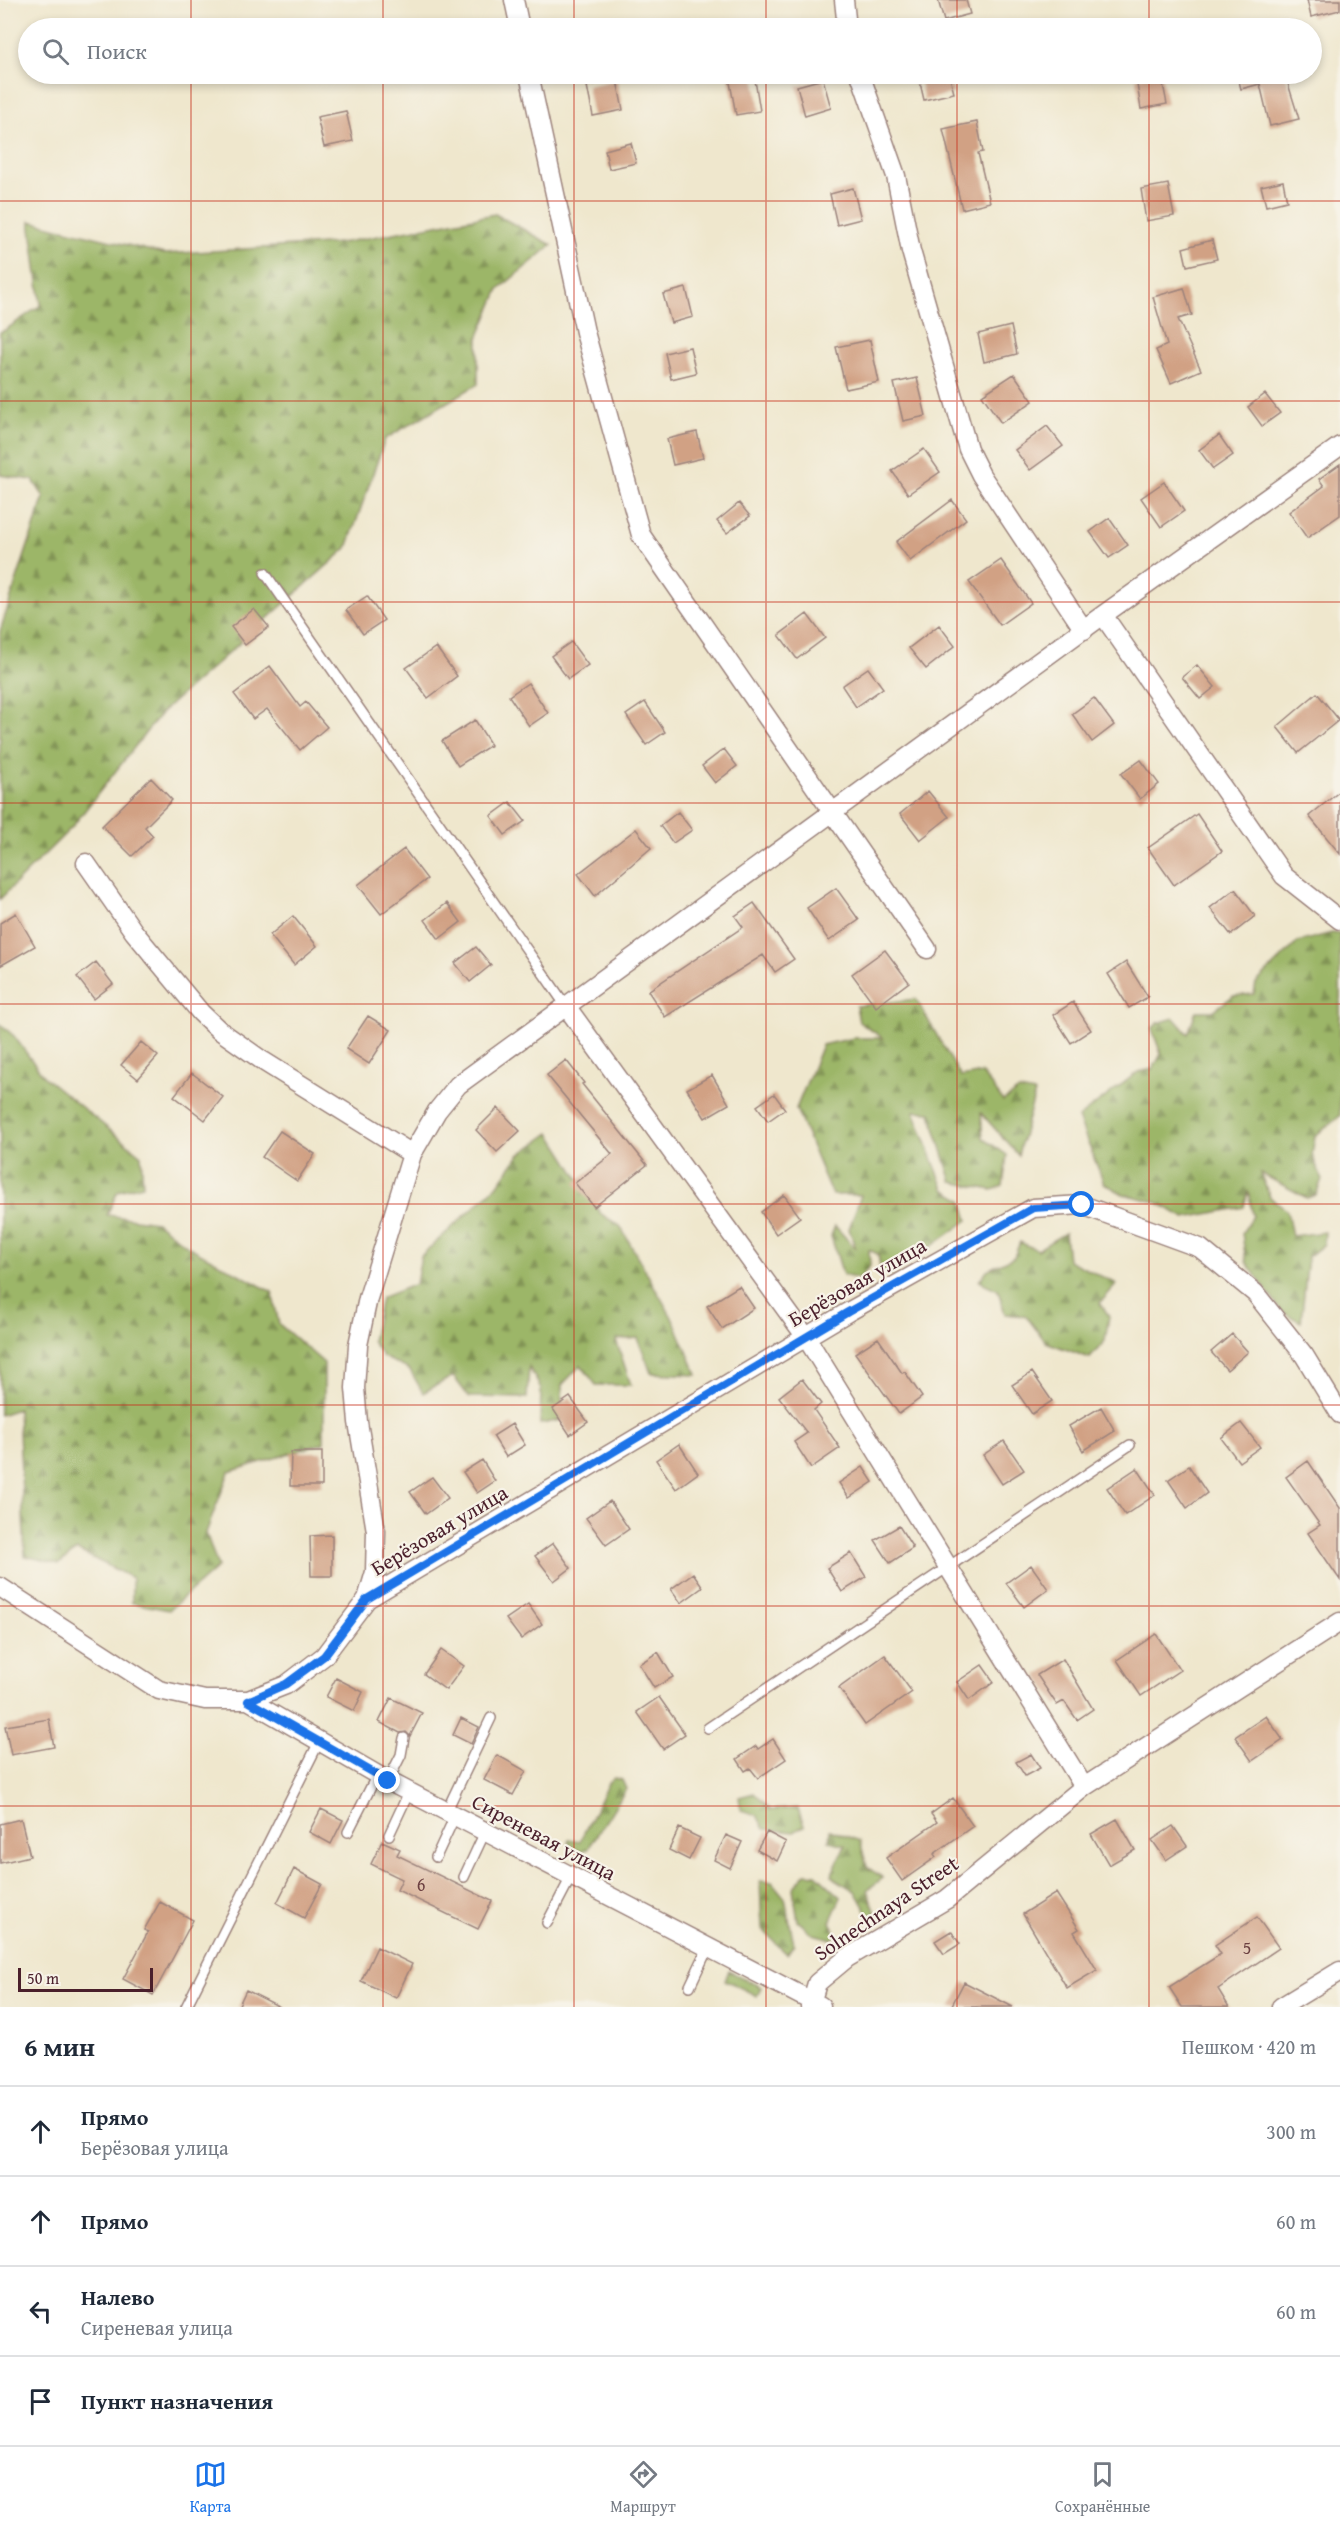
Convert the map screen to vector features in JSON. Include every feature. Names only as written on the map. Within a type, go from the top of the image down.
[{"type":"street","points":[[514,0],[518,18]]},
{"type":"street","points":[[844,0],[846,18]]},
{"type":"street","points":[[532,84],[585,332],[640,535],[927,949]]},
{"type":"street","points":[[864,84],[896,176],[911,251],[968,449],[981,476],[1084,630]]},
{"type":"street","points":[[0,1587],[159,1690],[181,1697],[248,1701],[286,1684],[324,1656],[367,1599],[375,1572],[376,1531],[358,1422],[355,1388],[358,1345],[368,1298],[412,1154],[437,1111],[458,1085],[1103,615],[1340,446]]},
{"type":"street","points":[[1103,615],[1284,876],[1340,920]]},
{"type":"street","points":[[86,863],[134,932],[201,1013],[262,1061],[412,1154]]},
{"type":"street","points":[[566,1006],[806,1337],[1084,1787]]},
{"type":"street","name":"Берёзовая улица","points":[[367,1599],[806,1337],[1033,1208],[1082,1205],[1200,1248],[1255,1293],[1304,1355],[1340,1414]]},
{"type":"street","name":"Solnechnaya Street","points":[[815,2005],[817,1983],[847,1958],[947,1899],[1084,1787],[1340,1623]]},
{"type":"street","name":"Сиреневая улица","points":[[248,1701],[382,1778],[815,2005]]},
{"type":"street","points":[[1281,2007],[1340,1971]]},
{"type":"lane","points":[[265,573],[566,1006]]},
{"type":"lane","points":[[708,1728],[1130,1445]]},
{"type":"lane","points":[[436,1857],[451,1814],[491,1718]]},
{"type":"lane","points":[[348,1832],[382,1778],[402,1755],[404,1738]]},
{"type":"lane","points":[[186,2007],[319,1742]]},
{"type":"lane","points":[[389,1834],[409,1792]]},
{"type":"lane","points":[[464,1877],[485,1832]]},
{"type":"lane","points":[[547,1923],[571,1877]]},
{"type":"lane","points":[[690,1986],[708,1948]]},
{"type":"green space","points":[[495,214],[552,245],[499,289],[478,338],[478,384],[385,439],[347,548],[162,712],[72,827],[0,899],[0,631],[44,497],[33,480],[0,475],[0,332],[41,305],[30,221],[164,254],[341,243]]},
{"type":"green space","points":[[1332,933],[1340,934],[1340,1116],[1315,1136],[1312,1155],[1322,1179],[1316,1195],[1307,1198],[1260,1173],[1270,1197],[1287,1211],[1292,1236],[1325,1232],[1324,1244],[1308,1257],[1301,1322],[1281,1311],[1246,1262],[1242,1233],[1253,1216],[1248,1190],[1244,1207],[1185,1218],[1156,1202],[1123,1194],[1104,1183],[1078,1118],[1138,1072],[1153,1069],[1161,1054],[1152,1029],[1158,1023],[1174,1018],[1188,1034],[1196,1011],[1213,1011],[1233,996],[1254,994],[1256,983],[1298,942]]},
{"type":"green space","points":[[916,999],[961,1077],[982,1073],[1003,1101],[1019,1090],[1035,1093],[1018,1155],[981,1113],[983,1138],[1007,1155],[1003,1186],[992,1190],[952,1182],[930,1112],[914,1111],[944,1189],[962,1200],[968,1220],[893,1274],[881,1273],[878,1254],[869,1250],[870,1266],[859,1279],[843,1275],[831,1236],[835,1226],[856,1249],[849,1229],[861,1195],[832,1195],[796,1109],[822,1045],[854,1038],[883,1038],[859,1022],[856,1006]]},
{"type":"green space","points":[[0,1024],[14,1036],[44,1077],[141,1155],[143,1185],[118,1191],[107,1215],[156,1222],[189,1247],[272,1292],[279,1324],[324,1363],[324,1443],[229,1472],[206,1533],[218,1567],[169,1610],[132,1603],[132,1578],[77,1550],[59,1564],[25,1556],[18,1409],[0,1415]]},
{"type":"green space","points":[[550,1133],[601,1214],[620,1226],[674,1321],[697,1375],[651,1373],[638,1338],[616,1340],[631,1385],[596,1385],[581,1365],[562,1385],[562,1420],[540,1424],[541,1389],[529,1367],[527,1398],[469,1397],[453,1376],[423,1393],[410,1370],[383,1357],[372,1341],[381,1298],[416,1284],[421,1256],[497,1186],[519,1155]]},
{"type":"green space","points":[[1065,1233],[1068,1260],[1117,1284],[1100,1303],[1109,1316],[1105,1341],[1090,1358],[1046,1342],[1026,1316],[1005,1314],[998,1290],[979,1281],[987,1270],[1014,1257],[1020,1242],[1037,1250]]},
{"type":"green space","points":[[614,1778],[622,1780],[626,1789],[588,1849],[579,1851],[568,1843],[569,1839],[580,1841],[608,1783]]},
{"type":"green space","points":[[754,1793],[771,1810],[798,1808],[804,1826],[794,1832],[764,1829],[757,1815],[741,1810],[739,1797]]},
{"type":"green space","points":[[830,1830],[860,1841],[867,1867],[883,1878],[867,1890],[876,1913],[868,1914],[855,1891],[831,1876],[845,1845],[829,1841]]},
{"type":"green space","points":[[806,1873],[816,1874],[841,1897],[830,1922],[837,1935],[832,1939],[813,1934],[798,1921],[793,1888]]},
{"type":"green space","points":[[760,1881],[772,1882],[785,1898],[794,1944],[787,1954],[762,1929]]},
{"type":"green space","points":[[729,1971],[761,1987],[757,1996],[725,1980]]},
{"type":"building","points":[[938,0],[966,0],[970,14],[943,18]]},
{"type":"building","points":[[1307,0],[1340,0],[1340,10],[1311,17]]},
{"type":"building","points":[[618,84],[623,110],[593,116],[587,86]]},
{"type":"building","points":[[730,84],[756,84],[760,111],[736,115]]},
{"type":"building","points":[[824,84],[831,108],[805,116],[797,86]]},
{"type":"building","points":[[920,84],[952,84],[954,93],[924,100]]},
{"type":"building","points":[[1137,84],[1163,84],[1167,104],[1141,109]]},
{"type":"building","points":[[1240,84],[1260,84],[1241,89]]},
{"type":"building","points":[[1260,84],[1288,84],[1299,119],[1270,126]]},
{"type":"building","points":[[346,111],[353,141],[324,147],[317,117]]},
{"type":"building","points":[[977,122],[983,152],[978,153],[990,202],[962,209],[943,129]]},
{"type":"building","points":[[631,143],[636,163],[609,169],[605,150]]},
{"type":"building","points":[[1283,181],[1287,201],[1266,206],[1261,186]]},
{"type":"building","points":[[1168,184],[1174,216],[1146,221],[1141,189]]},
{"type":"building","points":[[853,188],[861,219],[837,225],[830,194]]},
{"type":"building","points":[[1212,240],[1217,259],[1187,266],[1183,248]]},
{"type":"building","points":[[686,288],[693,317],[671,323],[663,294]]},
{"type":"building","points":[[1184,288],[1192,315],[1178,319],[1201,370],[1171,383],[1156,350],[1167,345],[1153,297]]},
{"type":"building","points":[[1011,326],[1017,354],[984,362],[978,334]]},
{"type":"building","points":[[870,340],[879,382],[846,389],[836,347]]},
{"type":"building","points":[[690,347],[696,373],[671,379],[665,353]]},
{"type":"building","points":[[1014,374],[1033,401],[1001,423],[982,395]]},
{"type":"building","points":[[917,378],[926,416],[903,421],[894,383]]},
{"type":"building","points":[[1265,394],[1280,413],[1262,426],[1248,407]]},
{"type":"building","points":[[1047,426],[1063,446],[1030,470],[1015,450]]},
{"type":"building","points":[[697,432],[703,458],[673,465],[667,439]]},
{"type":"building","points":[[1219,435],[1233,455],[1213,469],[1199,450]]},
{"type":"building","points":[[924,449],[940,472],[908,494],[892,471]]},
{"type":"building","points":[[1340,464],[1340,515],[1307,538],[1289,512],[1324,486],[1319,479]]},
{"type":"building","points":[[1164,482],[1184,511],[1161,527],[1141,498]]},
{"type":"building","points":[[952,500],[966,519],[910,561],[896,542]]},
{"type":"building","points":[[739,503],[750,516],[727,533],[717,521]]},
{"type":"building","points":[[1109,518],[1128,545],[1109,558],[1090,532]]},
{"type":"building","points":[[1001,560],[1031,603],[1000,625],[969,582]]},
{"type":"building","points":[[367,596],[384,620],[363,634],[346,610]]},
{"type":"building","points":[[254,609],[269,627],[245,645],[231,627]]},
{"type":"building","points":[[807,614],[825,638],[797,659],[779,635]]},
{"type":"building","points":[[939,625],[955,646],[926,669],[909,648]]},
{"type":"building","points":[[571,642],[588,665],[568,679],[551,656]]},
{"type":"building","points":[[436,647],[457,676],[428,698],[406,668]]},
{"type":"building","points":[[1197,665],[1215,687],[1200,699],[1182,677]]},
{"type":"building","points":[[270,666],[300,707],[306,702],[327,727],[300,750],[267,709],[253,719],[234,694]]},
{"type":"building","points":[[868,668],[883,688],[856,707],[842,686]]},
{"type":"building","points":[[528,683],[548,713],[529,726],[509,696]]},
{"type":"building","points":[[1317,693],[1339,720],[1298,753],[1277,727]]},
{"type":"building","points":[[1094,698],[1114,725],[1092,742],[1072,714]]},
{"type":"building","points":[[645,702],[665,732],[646,745],[626,715]]},
{"type":"building","points":[[475,720],[491,745],[458,766],[442,741]]},
{"type":"building","points":[[724,749],[737,766],[715,783],[702,766]]},
{"type":"building","points":[[1141,760],[1159,784],[1140,799],[1121,774]]},
{"type":"building","points":[[151,778],[172,800],[145,827],[153,836],[132,856],[102,826]]},
{"type":"building","points":[[928,791],[949,817],[920,840],[900,814]]},
{"type":"building","points":[[1340,791],[1340,854],[1309,816]]},
{"type":"building","points":[[510,802],[525,821],[505,835],[491,816]]},
{"type":"building","points":[[678,812],[692,830],[673,843],[660,826]]},
{"type":"building","points":[[1197,814],[1222,851],[1174,885],[1148,848]]},
{"type":"building","points":[[636,829],[651,848],[595,896],[578,874]]},
{"type":"building","points":[[404,849],[427,879],[381,914],[358,885]]},
{"type":"building","points":[[836,888],[859,920],[829,941],[807,908]]},
{"type":"building","points":[[1235,889],[1255,916],[1231,935],[1210,908]]},
{"type":"building","points":[[447,903],[461,922],[439,939],[425,920]]},
{"type":"building","points":[[754,903],[794,959],[775,972],[763,955],[665,1017],[648,991],[743,927],[735,916]]},
{"type":"building","points":[[16,913],[35,946],[0,966],[0,923]]},
{"type":"building","points":[[293,916],[317,946],[294,965],[270,935]]},
{"type":"building","points":[[476,947],[491,965],[470,982],[455,963]]},
{"type":"building","points":[[885,950],[909,982],[876,1007],[852,974]]},
{"type":"building","points":[[96,962],[113,984],[94,999],[77,977]]},
{"type":"building","points":[[1126,962],[1148,997],[1129,1008],[1108,974]]},
{"type":"building","points":[[1073,1002],[1091,1030],[1071,1043],[1053,1015]]},
{"type":"building","points":[[368,1016],[391,1030],[369,1064],[346,1049]]},
{"type":"building","points":[[141,1042],[158,1056],[138,1079],[121,1065]]},
{"type":"building","points":[[566,1060],[584,1083],[582,1084],[647,1165],[594,1207],[575,1183],[612,1154],[547,1075]]},
{"type":"building","points":[[192,1073],[223,1097],[205,1120],[174,1096]]},
{"type":"building","points":[[712,1075],[729,1104],[705,1118],[687,1089]]},
{"type":"building","points":[[774,1094],[785,1109],[768,1121],[757,1106]]},
{"type":"building","points":[[498,1108],[520,1131],[497,1152],[476,1130]]},
{"type":"building","points":[[280,1131],[315,1154],[297,1181],[262,1157]]},
{"type":"building","points":[[784,1195],[800,1217],[776,1234],[761,1212]]},
{"type":"building","points":[[739,1286],[754,1308],[722,1329],[707,1306]]},
{"type":"building","points":[[1232,1334],[1248,1352],[1227,1370],[1211,1352]]},
{"type":"building","points":[[878,1338],[922,1397],[899,1414],[855,1353]]},
{"type":"building","points":[[1032,1372],[1052,1401],[1032,1414],[1012,1385]]},
{"type":"building","points":[[802,1379],[821,1404],[814,1410],[840,1448],[811,1468],[794,1442],[807,1433],[779,1397]]},
{"type":"building","points":[[570,1397],[588,1422],[570,1435],[553,1409]]},
{"type":"building","points":[[1101,1407],[1115,1431],[1083,1451],[1069,1426]]},
{"type":"building","points":[[1241,1423],[1260,1447],[1239,1462],[1221,1438]]},
{"type":"building","points":[[512,1424],[525,1445],[506,1457],[493,1436]]},
{"type":"building","points":[[1004,1441],[1024,1470],[1002,1484],[983,1455]]},
{"type":"building","points":[[679,1444],[698,1473],[676,1489],[656,1460]]},
{"type":"building","points":[[291,1452],[322,1452],[322,1486],[290,1486]]},
{"type":"building","points":[[482,1460],[495,1481],[477,1493],[463,1472]]},
{"type":"building","points":[[1308,1461],[1340,1508],[1340,1580],[1308,1533],[1320,1525],[1286,1477]]},
{"type":"building","points":[[1189,1466],[1207,1493],[1187,1508],[1168,1480]]},
{"type":"building","points":[[863,1467],[873,1482],[849,1498],[839,1483]]},
{"type":"building","points":[[1137,1468],[1155,1495],[1125,1515],[1107,1488]]},
{"type":"building","points":[[432,1477],[448,1498],[426,1514],[410,1492]]},
{"type":"building","points":[[610,1501],[629,1529],[606,1545],[586,1518]]},
{"type":"building","points":[[899,1526],[913,1548],[890,1563],[875,1540]]},
{"type":"building","points":[[332,1535],[332,1576],[311,1576],[310,1536]]},
{"type":"building","points":[[553,1543],[571,1568],[554,1581],[535,1556]]},
{"type":"building","points":[[851,1553],[866,1577],[842,1592],[827,1568]]},
{"type":"building","points":[[1031,1565],[1048,1589],[1024,1607],[1006,1583]]},
{"type":"building","points":[[693,1573],[703,1587],[681,1603],[671,1589]]},
{"type":"building","points":[[528,1604],[542,1624],[521,1639],[506,1619]]},
{"type":"building","points":[[1156,1634],[1180,1670],[1141,1696],[1117,1660]]},
{"type":"building","points":[[441,1650],[464,1666],[446,1690],[424,1674]]},
{"type":"building","points":[[658,1652],[673,1677],[654,1688],[639,1664]]},
{"type":"building","points":[[885,1655],[912,1692],[865,1725],[839,1688]]},
{"type":"building","points":[[1063,1659],[1093,1709],[1077,1720],[1064,1701],[1057,1705],[1037,1675]]},
{"type":"building","points":[[982,1665],[994,1682],[969,1700],[957,1682]]},
{"type":"building","points":[[336,1678],[363,1692],[354,1711],[326,1697]]},
{"type":"building","points":[[659,1697],[685,1734],[663,1749],[637,1712]]},
{"type":"building","points":[[391,1698],[422,1713],[410,1736],[406,1732],[400,1733],[379,1722]]},
{"type":"building","points":[[1266,1716],[1283,1740],[1252,1761],[1235,1737]]},
{"type":"building","points":[[461,1718],[479,1727],[471,1744],[453,1735]]},
{"type":"building","points":[[49,1719],[54,1747],[11,1755],[5,1726]]},
{"type":"building","points":[[773,1739],[786,1759],[758,1778],[750,1768],[745,1771],[737,1759],[756,1746],[758,1749]]},
{"type":"building","points":[[1031,1754],[1040,1768],[1025,1776],[1016,1762]]},
{"type":"building","points":[[497,1755],[526,1771],[513,1795],[484,1780]]},
{"type":"building","points":[[953,1798],[973,1826],[934,1854],[936,1857],[902,1881],[886,1858],[937,1822],[931,1814]]},
{"type":"building","points":[[321,1809],[343,1820],[331,1844],[309,1832]]},
{"type":"building","points":[[21,1819],[30,1856],[0,1863],[0,1824]]},
{"type":"building","points":[[1117,1819],[1135,1850],[1109,1865],[1091,1834]]},
{"type":"building","points":[[1173,1826],[1187,1846],[1166,1860],[1152,1840]]},
{"type":"building","points":[[679,1828],[700,1838],[689,1860],[669,1850]]},
{"type":"building","points":[[767,1832],[786,1842],[777,1861],[757,1850]]},
{"type":"building","points":[[726,1835],[742,1842],[730,1868],[714,1860]]},
{"type":"building","points":[[382,1841],[400,1849],[397,1855],[492,1901],[478,1929],[397,1890],[402,1879],[371,1864]]},
{"type":"building","points":[[294,1869],[322,1884],[304,1918],[277,1903]]},
{"type":"building","points":[[1056,1893],[1079,1929],[1074,1932],[1097,1970],[1067,1988],[1023,1914]]},
{"type":"building","points":[[160,1902],[193,1920],[153,1995],[123,1979],[148,1932],[144,1930]]},
{"type":"building","points":[[1257,1917],[1279,1948],[1218,1989],[1229,2007],[1182,2007],[1169,1987],[1221,1954],[1215,1945]]},
{"type":"building","points":[[951,1931],[960,1944],[944,1954],[935,1941]]},
{"type":"building","points":[[377,1947],[412,1964],[396,1998],[361,1981]]},
{"type":"building","points":[[964,1982],[1013,2007],[951,2007]]},
{"type":"building","points":[[246,1990],[280,2007],[238,2007]]},
{"type":"route","points":[[388,1781],[248,1701],[286,1684],[324,1656],[367,1599],[848,1312],[1033,1208],[1082,1205]]}]
